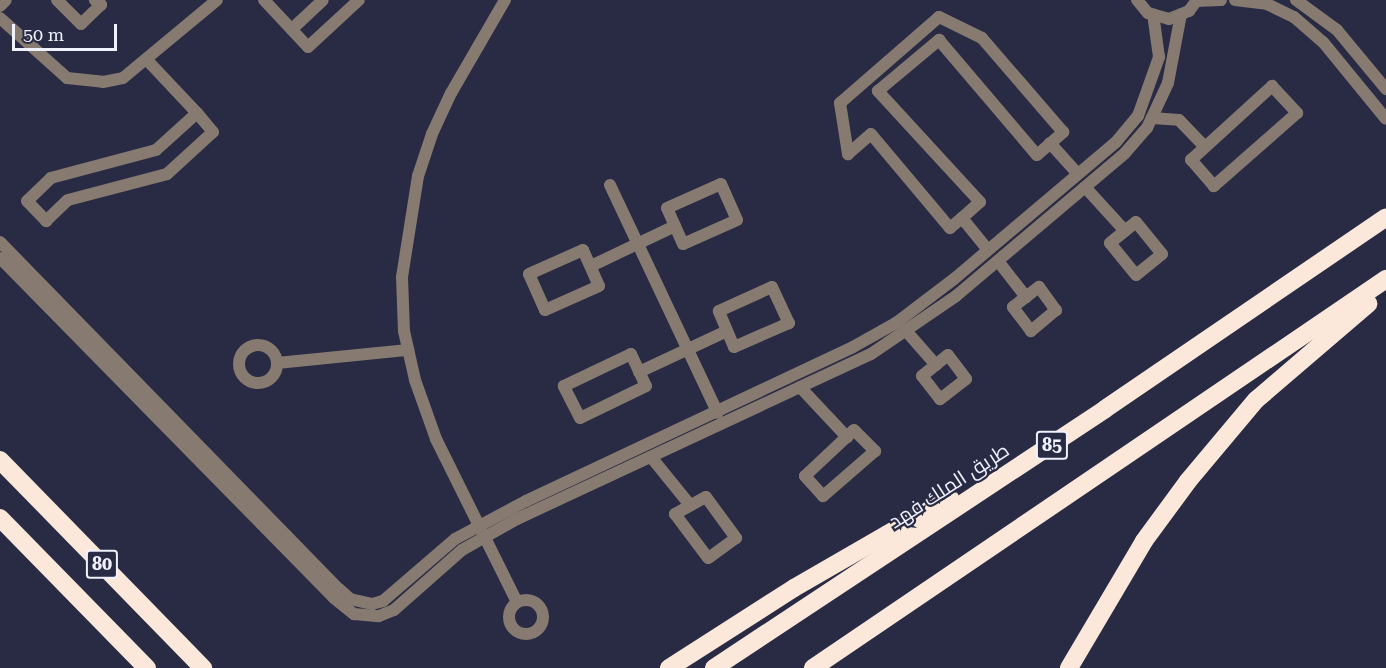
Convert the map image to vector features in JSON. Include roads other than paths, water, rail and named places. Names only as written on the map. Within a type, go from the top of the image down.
[{"type":"highway","name":"طريق الملك فهد","points":[[714,668],[1105,409],[1380,221]]},
{"type":"highway","name":"85","points":[[813,668],[1386,279]]},
{"type":"highway","points":[[1069,668],[1144,541],[1256,400],[1386,290]]},
{"type":"highway","points":[[669,668],[794,588],[1105,409]]},
{"type":"highway","name":"80","points":[[0,460],[203,668]]},
{"type":"highway","name":"80","points":[[0,518],[147,668]]},
{"type":"highway","points":[[61,581],[129,668]]},
{"type":"street","points":[[0,6],[6,0]]},
{"type":"street","points":[[57,0],[81,24],[101,5],[95,0]]},
{"type":"street","points":[[0,18],[67,78],[103,82],[123,78],[217,0]]},
{"type":"street","points":[[264,0],[308,47],[360,0]]},
{"type":"street","points":[[292,29],[323,0]]},
{"type":"street","points":[[505,0],[451,93],[418,176],[402,277],[408,350],[436,439],[480,533],[517,602]]},
{"type":"street","points":[[1137,0],[1153,15],[1169,19],[1189,11],[1196,0],[1221,0]]},
{"type":"street","points":[[1235,0],[1268,4],[1294,17],[1323,42],[1386,119]]},
{"type":"street","points":[[1296,0],[1336,30],[1386,89]]},
{"type":"street","points":[[0,258],[334,598],[354,614],[379,615],[394,610],[480,533],[651,457],[800,387],[907,332],[998,261],[1125,153],[1152,118],[1168,83],[1181,14]]},
{"type":"street","points":[[0,242],[350,598],[362,604],[384,601],[422,565],[480,533],[896,323],[988,250],[1116,142],[1138,116],[1160,57],[1153,15]]},
{"type":"street","points":[[939,16],[982,38],[1063,132],[1037,155],[939,40],[878,91],[980,202],[962,218],[950,228],[871,134],[848,154],[840,103],[939,16]]},
{"type":"street","points":[[147,60],[197,113],[213,132],[167,174],[68,200],[46,222],[27,201],[51,178],[156,150],[197,113]]},
{"type":"street","points":[[1272,86],[1297,112],[1214,186],[1191,160],[1205,147],[1272,86]]},
{"type":"street","points":[[1152,118],[1179,120],[1205,147]]},
{"type":"street","points":[[1050,143],[1077,173]]},
{"type":"street","points":[[721,184],[737,219],[683,244],[675,226],[667,208],[721,184]]},
{"type":"street","points":[[610,185],[718,412]]},
{"type":"street","points":[[1085,187],[1125,231]]},
{"type":"street","points":[[1380,221],[1386,209]]},
{"type":"street","points":[[962,218],[988,250]]},
{"type":"street","points":[[591,266],[675,226]]},
{"type":"street","points":[[583,250],[591,266],[599,286],[545,310],[529,274],[583,250]]},
{"type":"street","points":[[998,261],[1026,297]]},
{"type":"street","points":[[772,287],[789,323],[735,347],[727,331],[719,311],[772,287]]},
{"type":"street","points":[[639,372],[727,331]]},
{"type":"street","points":[[907,332],[936,365]]},
{"type":"street","points":[[277,363],[408,350]]},
{"type":"street","points":[[631,354],[639,372],[646,386],[579,418],[564,386],[631,354]]},
{"type":"street","points":[[800,387],[847,437]]},
{"type":"street","points":[[854,430],[875,451],[823,496],[805,476],[847,437],[854,430]]},
{"type":"street","points":[[651,457],[690,505]]},
{"type":"street","points":[[706,497],[736,538],[708,558],[675,514],[690,505],[706,497]]}]
